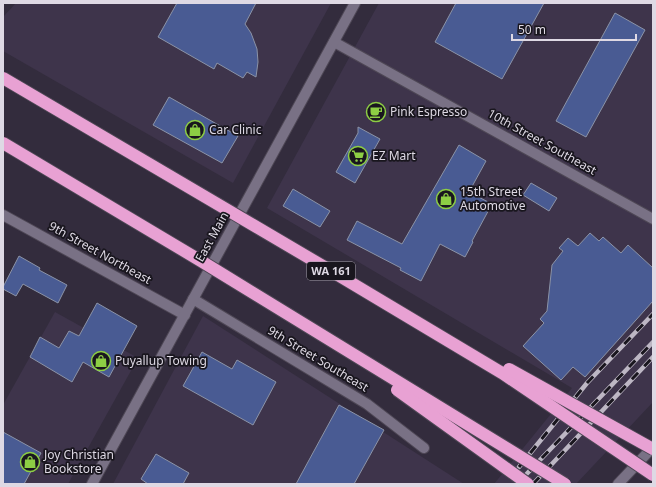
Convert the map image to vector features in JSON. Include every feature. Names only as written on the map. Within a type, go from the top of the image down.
[{"type":"highway","name":"WA 161","points":[[3,78],[502,373],[653,475]]},
{"type":"highway","points":[[3,143],[208,265],[565,484]]},
{"type":"highway","points":[[333,272],[653,448]]},
{"type":"highway","points":[[325,337],[528,484]]},
{"type":"street","name":"East Main","points":[[92,484],[122,426],[185,315],[355,3]]},
{"type":"street","name":"10th Street Southeast","points":[[334,42],[653,218]]},
{"type":"street","name":"9th Street Northeast","points":[[3,215],[185,315]]},
{"type":"street","name":"9th Street Southeast","points":[[193,299],[367,404],[424,448]]},
{"type":"street","points":[[618,484],[653,448]]},
{"type":"shaded area","points":[[16,3],[331,3],[233,183],[3,51],[3,17]]},
{"type":"shaded area","points":[[379,3],[653,3],[653,402],[576,484],[494,484],[572,388],[267,208]]},
{"type":"shaded area","points":[[55,312],[138,358],[68,484],[3,484],[3,405]]},
{"type":"shaded area","points":[[203,316],[464,484],[113,484]]},
{"type":"building","points":[[177,3],[256,3],[245,24],[251,33],[257,49],[258,62],[256,77],[247,72],[243,78],[217,63],[214,69],[158,37]]},
{"type":"building","points":[[456,3],[544,3],[502,79],[435,42]]},
{"type":"building","points":[[615,13],[645,30],[586,137],[556,121]]},
{"type":"building","name":"Car Clinic","points":[[169,97],[238,136],[222,163],[153,125]]},
{"type":"building","name":"EZ Mart","points":[[358,127],[380,139],[355,183],[336,172],[358,133]]},
{"type":"building","points":[[459,145],[486,161],[469,192],[492,204],[465,257],[440,244],[421,281],[400,270],[401,268],[347,240],[357,221],[402,244]]},
{"type":"building","points":[[531,183],[557,198],[549,211],[523,195]]},
{"type":"building","points":[[293,189],[330,211],[320,227],[283,206]]},
{"type":"building","points":[[590,233],[599,241],[603,237],[621,253],[628,245],[653,268],[653,301],[585,377],[573,367],[561,380],[523,346],[544,323],[540,319],[547,311],[552,265],[563,251],[559,248],[568,238],[578,246]]},
{"type":"building","points":[[19,256],[40,268],[39,270],[67,285],[58,303],[23,284],[16,296],[3,289]]},
{"type":"building","points":[[97,303],[137,326],[109,377],[83,362],[72,382],[30,357],[40,337],[59,348],[69,331],[79,336]]},
{"type":"building","points":[[202,352],[232,369],[237,360],[276,382],[253,425],[183,386]]},
{"type":"building","points":[[339,405],[384,430],[354,484],[296,484]]},
{"type":"building","points":[[3,432],[41,453],[24,484],[3,484]]},
{"type":"building","points":[[156,454],[189,473],[183,484],[148,484],[141,479]]},
{"type":"railway","points":[[519,467],[587,383],[653,314]]},
{"type":"railway","points":[[517,484],[653,342]]},
{"type":"railway","points":[[533,484],[653,357]]},
{"type":"place","name":"Pink Espresso","points":[[376,112]]},
{"type":"place","name":"Car Clinic","points":[[195,130]]},
{"type":"place","name":"EZ Mart","points":[[358,156]]},
{"type":"place","name":"15th Street Automotive","points":[[446,199]]},
{"type":"place","name":"Puyallup Towing","points":[[101,361]]},
{"type":"place","name":"Joy Christian Bookstore","points":[[30,462]]}]
